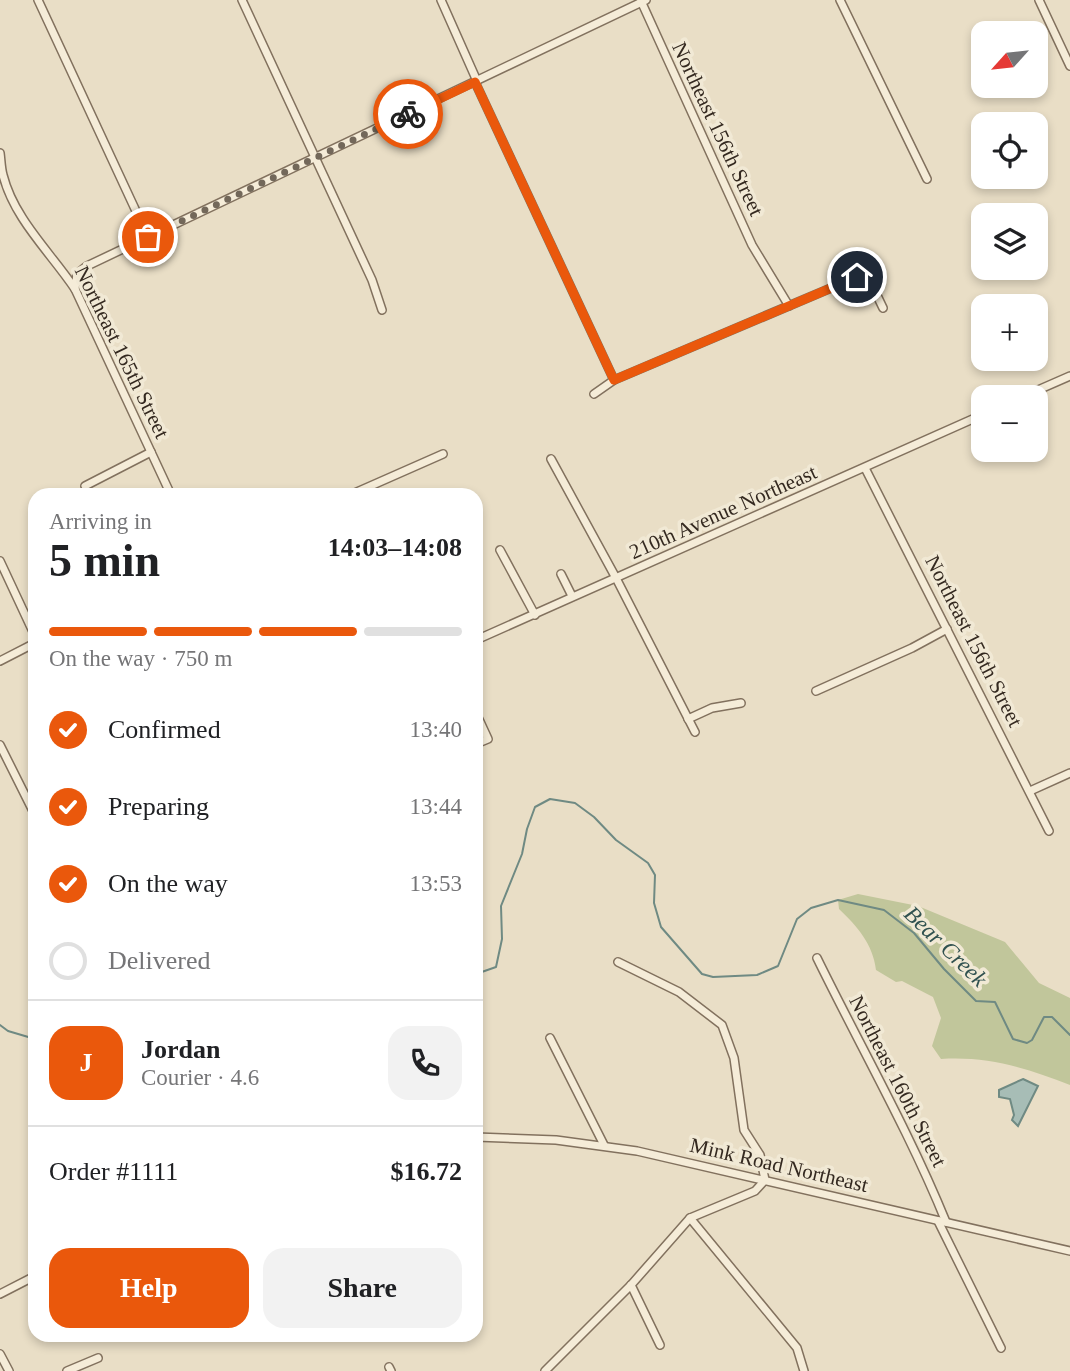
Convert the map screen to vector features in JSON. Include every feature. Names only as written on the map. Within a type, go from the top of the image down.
[{"type":"street","points":[[38,0],[148,237]]},
{"type":"street","points":[[242,0],[372,280],[382,310]]},
{"type":"street","points":[[441,0],[614,380]]},
{"type":"street","points":[[840,0],[927,179]]},
{"type":"street","points":[[1039,0],[1070,66]]},
{"type":"street","points":[[75,289],[75,279],[80,270],[643,1]]},
{"type":"street","name":"Northeast 156th Street","points":[[643,1],[752,245],[789,306]]},
{"type":"street","name":"Northeast 165th Street","points":[[0,153],[3,175],[29,228],[63,269],[75,289],[168,488]]},
{"type":"street","points":[[594,394],[614,380],[669,359],[857,277],[864,277],[871,283],[883,308]]},
{"type":"street","points":[[1048,386],[1070,376]]},
{"type":"street","name":"210th Avenue Northeast","points":[[483,637],[971,420]]},
{"type":"street","points":[[85,486],[151,452]]},
{"type":"street","points":[[366,488],[443,454]]},
{"type":"street","points":[[551,459],[695,732]]},
{"type":"street","name":"Northeast 156th Street","points":[[865,468],[1049,831]]},
{"type":"street","points":[[500,550],[534,615]]},
{"type":"street","points":[[0,562],[28,621]]},
{"type":"street","points":[[561,574],[572,596]]},
{"type":"street","points":[[816,691],[912,648],[947,629]]},
{"type":"street","points":[[0,661],[28,647]]},
{"type":"street","points":[[688,719],[712,708],[741,703]]},
{"type":"street","points":[[0,745],[28,801]]},
{"type":"street","points":[[1030,791],[1070,773]]},
{"type":"street","name":"Northeast 160th Street","points":[[817,958],[872,1070],[920,1159],[942,1221],[1001,1348]]},
{"type":"street","points":[[545,1371],[631,1285],[690,1218],[755,1191],[765,1180],[760,1155],[744,1130],[734,1058],[722,1025],[679,992],[618,962]]},
{"type":"street","points":[[550,1038],[604,1145]]},
{"type":"street","name":"Mink Road Northeast","points":[[483,1137],[538,1138],[604,1145],[1070,1251]]},
{"type":"street","points":[[690,1218],[797,1348],[804,1371]]},
{"type":"street","points":[[0,1294],[28,1280]]},
{"type":"street","points":[[631,1285],[660,1345]]},
{"type":"street","points":[[0,1354],[9,1371]]},
{"type":"street","points":[[67,1371],[97,1358]]},
{"type":"green space","points":[[858,894],[918,906],[1005,942],[1039,983],[1070,998],[1070,1085],[1007,1064],[975,1059],[941,1059],[932,1046],[941,1018],[933,997],[902,981],[896,982],[876,970],[863,936],[839,909],[838,900]]},
{"type":"water","points":[[1023,1079],[1038,1086],[1018,1126],[1012,1120],[1014,1115],[1010,1099],[999,1097],[999,1090]]},
{"type":"waterway","name":"Bear Creek","points":[[483,972],[496,967],[502,939],[501,906],[522,854],[535,807],[550,799],[575,803],[594,817],[616,840],[648,863],[655,875],[654,903],[661,927],[702,974],[713,977],[757,975],[778,966],[797,919],[811,908],[838,900],[884,910],[914,933],[976,1001],[995,1002],[1013,1039],[1027,1043],[1032,1040],[1044,1017],[1052,1017],[1070,1035]]},
{"type":"waterway","name":"Bear Creek","points":[[0,1025],[8,1031],[28,1037]]},
{"type":"way so far","points":[[148,237],[408,114]]},
{"type":"route","points":[[408,114],[475,82],[614,380],[669,359],[857,277]]}]
